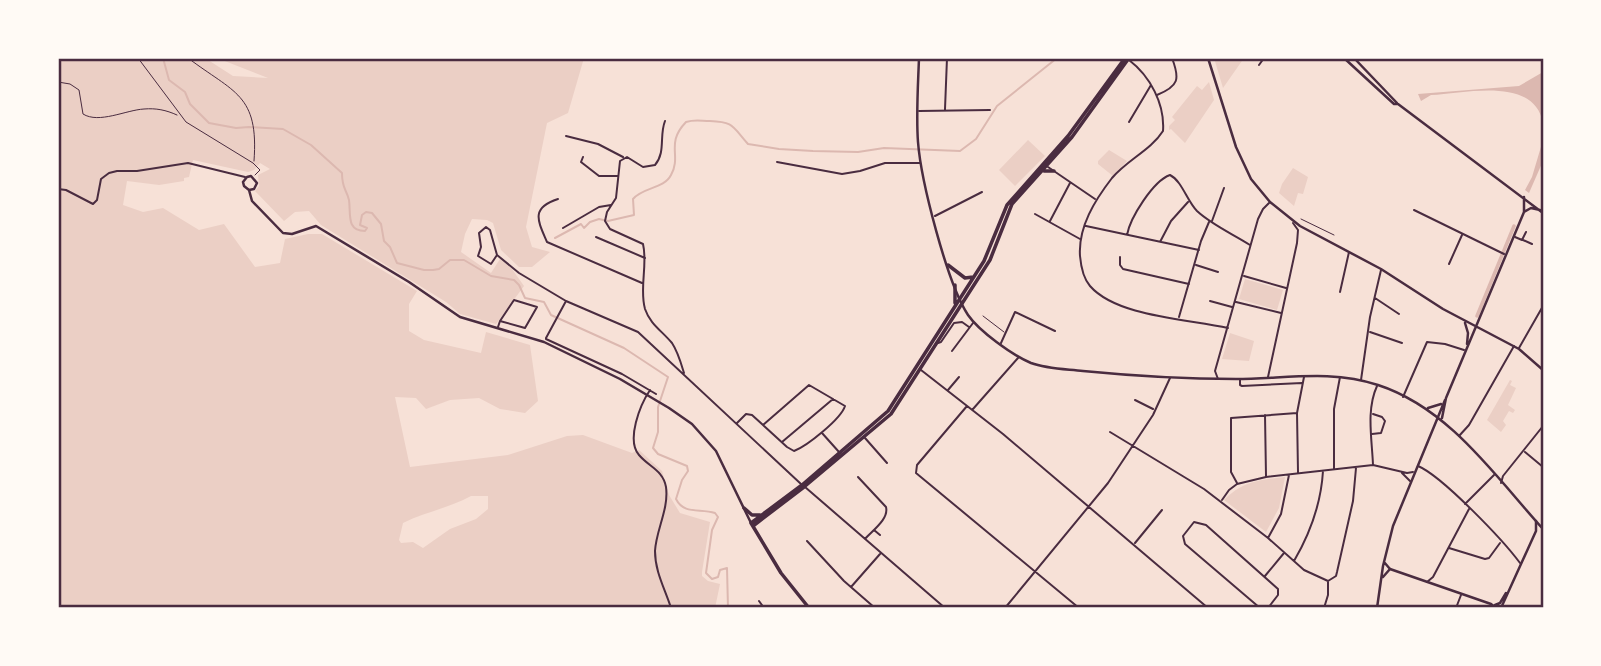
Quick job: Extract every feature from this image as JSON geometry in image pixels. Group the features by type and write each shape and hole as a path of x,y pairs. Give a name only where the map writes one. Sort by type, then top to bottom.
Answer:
{"main road":[{"path":"919,58 918,146 933,216 966,312 1001,344 1019,357 1041,366 1170,378 1340,376 1377,385 1424,408 1443,421 1543,529"},
{"path":"751,525 803,486 888,411 936,342 990,251 1007,205 1087,117 1127,58"},
{"path":"1208,58 1236,147 1251,179 1270,202 1292,221 1381,269 1464,321 1514,346 1543,370"},
{"path":"1344,58 1371,86 1394,104 1397,103"},
{"path":"1354,58 1397,103 1542,212"},
{"path":"1371,86 1376,81"},
{"path":"961,300 990,260 1012,204 1046,165"},
{"path":"1042,171 1054,172"},
{"path":"249,190 256,185 254,177 247,177 243,184 249,190 252,201 279,230 288,235 316,226 409,282 460,317 545,341 647,394 692,424 716,451 751,525 781,573 809,608"},
{"path":"1443,421 1441,414 1446,398 1504,253 1524,212 1524,197"},
{"path":"1524,212 1531,208 1542,212"},
{"path":"948,265 965,278 971,279 975,276"},
{"path":"841,454 891,414 948,317 955,301 955,285"},
{"path":"948,317 956,308"},
{"path":"956,308 966,312"},
{"path":"1464,321 1468,332 1466,349"},
{"path":"1377,608 1393,526 1446,398"},
{"path":"1424,408 1436,408 1443,403"},
{"path":"751,525 803,486"},
{"path":"744,508 755,516 765,513"},
{"path":"758,536 762,519"},
{"path":"1384,562 1390,569 1499,608 1536,531 1536,521"},
{"path":"1383,577 1390,569"},
{"path":"1491,604 1500,603 1506,593"}],"street":[{"path":"945,110 947,58"},
{"path":"1127,58 1142,71 1152,85 1162,116 1163,131 1155,141 1127,161 1096,199 1081,239 1083,273 1094,290 1109,300 1125,306 1228,328"},
{"path":"1156,95 1170,89 1178,77 1172,58"},
{"path":"1259,65 1264,58"},
{"path":"1129,122 1152,85"},
{"path":"918,111 990,110"},
{"path":"566,136 598,144 617,155 632,158 643,167 655,165 662,155 662,130 665,121"},
{"path":"617,155 620,161 616,198 605,219 610,229 643,244 646,258 644,306 648,317 673,345 685,374"},
{"path":"620,161 624,157"},
{"path":"583,158 581,162 599,176 618,176"},
{"path":"777,162 842,174 860,172 885,163 921,163"},
{"path":"58,189 78,195 93,204 97,200 101,179 108,173 149,170 188,163 247,177"},
{"path":"1046,165 1096,199"},
{"path":"1127,235 1136,212 1167,176 1175,178 1189,201 1211,221 1251,245"},
{"path":"1049,222 1070,182"},
{"path":"1179,318 1199,250 1224,188"},
{"path":"933,216 982,192"},
{"path":"558,199 545,203 539,211 537,221 547,242 643,284"},
{"path":"1160,242 1171,221 1189,201"},
{"path":"1218,379 1215,371 1242,275 1261,212 1270,202"},
{"path":"563,228 599,207 612,205"},
{"path":"1414,210 1504,253"},
{"path":"1035,214 1081,239"},
{"path":"1268,378 1298,238 1298,230 1292,221"},
{"path":"1085,226 1199,250"},
{"path":"497,255 490,264 478,257 481,247 479,233 482,228 490,230 497,255 519,273 566,300 638,332 803,486 945,608"},
{"path":"1522,240 1526,232"},
{"path":"1449,264 1462,234"},
{"path":"1514,236 1532,244"},
{"path":"596,237 646,258"},
{"path":"1340,292 1350,251"},
{"path":"1120,257 1123,269 1190,284"},
{"path":"1195,265 1218,272"},
{"path":"1362,380 1368,331 1381,269"},
{"path":"1242,275 1287,288"},
{"path":"1375,298 1399,314"},
{"path":"498,328 500,321 513,300 537,307 524,328 500,321"},
{"path":"566,300 545,341 656,394"},
{"path":"1210,301 1233,308"},
{"path":"1235,302 1281,313"},
{"path":"1518,349 1543,306"},
{"path":"1001,344 1015,312 1055,331"},
{"path":"936,342 941,342 954,323 962,322 969,327"},
{"path":"952,351 974,322"},
{"path":"1368,331 1380,333 1402,343"},
{"path":"1403,397 1425,344 1431,341 1466,349"},
{"path":"1459,437 1469,425 1514,346"},
{"path":"972,410 1019,357"},
{"path":"918,368 1035,460 1208,608"},
{"path":"1298,473 1297,413 1305,376"},
{"path":"1334,469 1334,411 1340,376"},
{"path":"948,391 959,377"},
{"path":"1005,608 1089,508 1155,410 1170,378"},
{"path":"1240,379 1241,386 1303,383"},
{"path":"1373,466 1370,406 1377,385"},
{"path":"737,424 744,415 750,414 791,450 798,451 845,409 844,404 812,386 806,386 763,425"},
{"path":"650,390 633,433 636,452 662,475 665,483 665,502 655,551 657,570 671,608"},
{"path":"782,442 834,398"},
{"path":"1135,400 1155,410"},
{"path":"967,406 917,465 916,471 1079,608"},
{"path":"1237,484 1231,472 1230,420 1235,416 1297,413"},
{"path":"1259,415 1265,420"},
{"path":"1265,415 1266,477"},
{"path":"1372,415 1382,417 1385,421 1381,433 1372,434"},
{"path":"1501,483 1503,476 1543,426"},
{"path":"821,432 841,454"},
{"path":"1110,432 1221,501 1268,538 1293,562 1312,575 1328,581"},
{"path":"864,437 887,463"},
{"path":"1524,451 1543,466"},
{"path":"1221,501 1237,484 1266,477 1373,466 1414,471"},
{"path":"1417,466 1427,470 1465,505 1520,563"},
{"path":"1328,581 1336,576 1337,572 1354,494 1356,467"},
{"path":"1293,562 1313,522 1323,470"},
{"path":"1401,471 1408,476 1410,482"},
{"path":"1268,538 1282,514 1290,474"},
{"path":"1465,505 1494,475"},
{"path":"858,477 887,509 886,516 864,540"},
{"path":"1426,582 1433,577 1469,509"},
{"path":"1134,544 1163,510"},
{"path":"1260,608 1185,544 1183,536 1194,522 1201,522 1264,576 1279,593 1268,608"},
{"path":"873,529 880,535"},
{"path":"807,541 850,587 875,608"},
{"path":"1452,541 1457,549"},
{"path":"1448,548 1487,559 1501,542"},
{"path":"1264,576 1284,553"},
{"path":"850,587 880,554"},
{"path":"1324,608 1328,600 1328,581"},
{"path":"1456,608 1461,595"},
{"path":"759,601 764,608"},
{"path":"1201,608 1204,605"}],"lane":[{"path":"138,58 180,115 198,130 253,163 260,170 254,177"},
{"path":"188,58 240,95 249,108 254,127 253,163"},
{"path":"58,82 70,84 79,90 83,114 88,117 148,109 180,115"},
{"path":"1301,219 1334,235"},
{"path":"983,316 1006,333"}],"shaded area":[{"path":"58,58 205,58 233,76 268,78 217,58 584,58 568,113 547,123 526,227 532,247 550,252 532,267 519,267 501,250 493,223 472,219 465,234 461,252 491,273 500,259 512,269 524,286 496,324 460,314 446,302 321,225 309,211 295,212 284,221 255,191 259,186 258,175 270,169 260,163 248,172 193,160 189,177 184,178 184,181 159,185 127,181 123,205 143,212 163,208 199,230 224,224 255,267 280,263 285,239 322,234 417,291 409,304 409,331 424,340 481,353 486,332 530,345 538,401 525,413 500,409 479,398 450,400 426,409 416,398 395,397 410,467 508,455 567,436 583,435 632,453 639,450 662,471 669,495 680,513 710,522 702,576 708,581 720,584 715,608 58,608","holes":["471,496 488,496 488,509 476,519 450,529 423,548 413,542 401,543 399,540 403,523"]},
{"path":"1214,58 1244,58 1223,88"},
{"path":"1543,72 1543,123 1537,108 1527,99 1513,93 1462,92 1431,95 1421,101 1418,94 1519,86"},
{"path":"1209,82 1214,100 1185,143 1169,130 1175,120 1172,117 1197,86 1202,90"},
{"path":"1028,140 1045,156 1015,186 999,170"},
{"path":"1543,140 1543,161 1529,193 1525,190 1532,177"},
{"path":"1109,150 1127,161 1113,176 1098,164"},
{"path":"1293,168 1308,177 1303,194 1298,193 1294,206 1279,193"},
{"path":"1245,279 1283,290 1277,310 1239,299"},
{"path":"1230,333 1254,341 1249,361 1222,359"},
{"path":"1510,380 1510,385 1516,388 1508,405 1515,410 1513,413 1509,411 1503,421 1506,425 1501,432 1487,420"},
{"path":"1285,477 1279,508 1266,532 1224,500 1245,485"}],"waterway":[{"path":"163,58 169,80 185,92 190,104 209,123 236,128 283,129 311,145 342,173 352,225 365,231 367,228 360,225 362,215 366,212 372,213 381,224 384,241 390,247 397,263 433,270 439,269 450,260 464,260 491,276 514,280 525,298 544,302 551,315 624,348 668,377 658,407 658,432 653,448 658,454 687,466 688,471 676,499 679,504 688,509 715,513 718,517 712,530 706,573 712,579 718,577 720,570 727,568 728,608"},
{"path":"555,238 581,224 584,228 599,219 608,221 634,215 633,199 664,183 671,175 675,161 676,137 686,122 724,122 732,126 748,144 779,149 858,152 884,148 960,151 976,139 997,106 1057,58"},
{"path":"1477,316 1514,226"}]}
